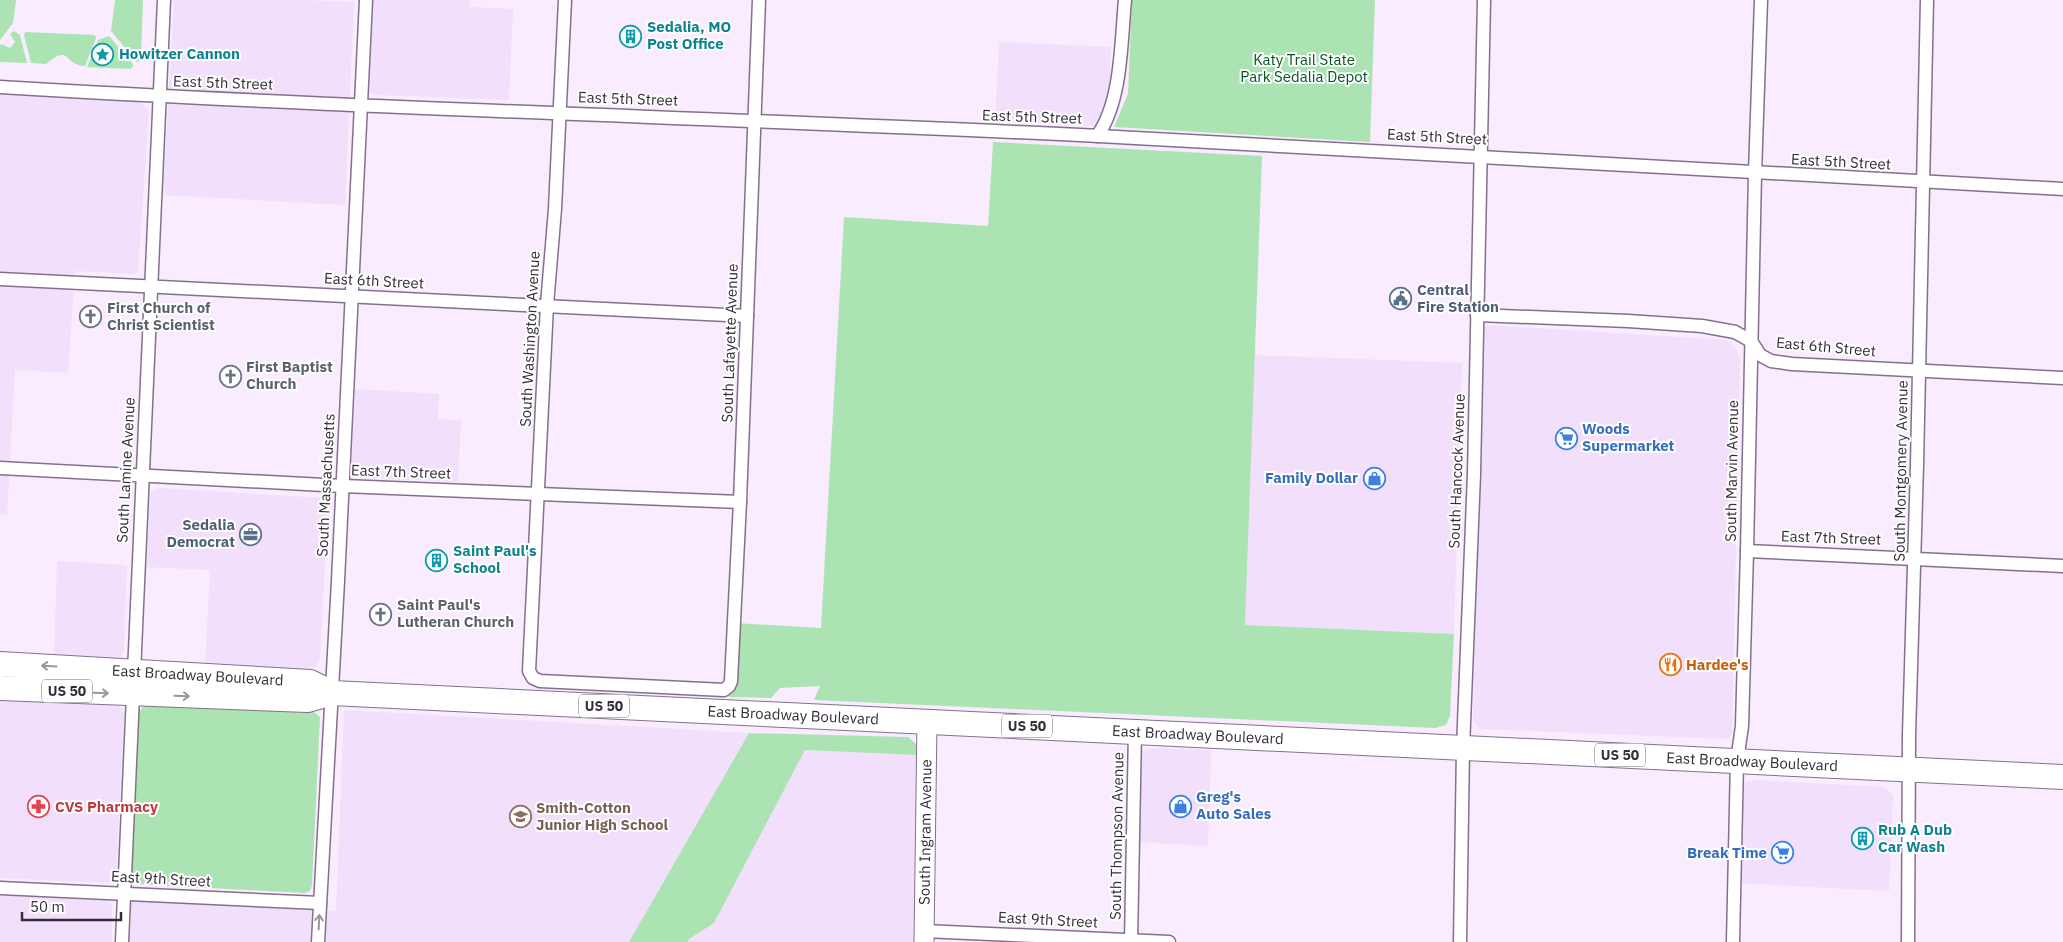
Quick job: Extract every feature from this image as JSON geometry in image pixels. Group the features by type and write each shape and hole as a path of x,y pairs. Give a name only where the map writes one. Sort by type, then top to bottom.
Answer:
{"highway":[{"name":"East Broadway Boulevard","path":"0,664 133,682 308,700 332,693 2063,777"},
{"name":"East Broadway Boulevard","path":"0,688 133,682"}],"main road":[{"name":"South Ingram Avenue","path":"924,936 927,721"}],"street":[{"name":"South Lamine Avenue","path":"122,942 164,0"},
{"name":"South Massachusetts","path":"318,942 343,486 366,0"},
{"name":"South Washington Avenue","path":"565,0 556,209 547,305 529,671 533,678 540,681 724,690 729,686"},
{"name":"South Lafayette Avenue","path":"729,686 731,681 740,502 759,0"},
{"path":"1097,136 1106,124 1114,98 1125,0"},
{"name":"South Hancock Avenue","path":"1460,942 1464,748 1474,474 1484,0"},
{"name":"South Marvin Avenue","path":"1733,942 1737,761 1742,726 1761,0"},
{"name":"South Montgomery Avenue","path":"1908,942 1908,770 1920,370 1927,0"},
{"name":"East 5th Street","path":"0,87 161,96 1097,136 1481,156 1755,174 2063,189"},
{"name":"East 6th Street","path":"0,279 747,316"},
{"name":"East 6th Street","path":"1477,315 1702,326 1735,332 1751,341 1760,355 1771,361 1792,364 2063,378"},
{"name":"East 7th Street","path":"0,468 343,486 740,502"},
{"name":"East 7th Street","path":"1747,551 2063,566"},
{"name":"South Thompson Avenue","path":"1131,941 1135,731"},
{"name":"East 9th Street","path":"0,888 320,903"},
{"name":"East 9th Street","path":"924,936 1169,942"}],"shaded area":[{"path":"174,0 354,2 345,205 163,195"},
{"path":"372,0 470,0 470,7 513,9 509,100 376,95 371,93 367,88"},
{"path":"999,42 1111,47 1109,99 1105,113 1095,126 995,120"},
{"path":"0,93 135,101 144,105 149,111 138,272 133,274 75,271 68,373 15,370 7,515 0,515"},
{"path":"1487,325 1726,340 1735,347 1740,358 1732,734 1728,739 1480,729 1473,721 1480,331"},
{"path":"1254,355 1462,363 1454,634 1245,625"},
{"path":"355,389 439,394 438,419 461,420 458,482 356,477 351,474"},
{"path":"158,488 324,498 328,503 320,660 310,674 205,669 210,570 147,567 150,496 152,491"},
{"path":"57,561 127,565 124,650 121,659 115,663 54,660"},
{"path":"0,697 117,704 122,709 124,715 116,878 111,883 0,878"},
{"name":"Smith-Cotton Junior High School","path":"344,710 749,733 629,942 127,942 129,907 133,901 336,911"},
{"path":"1154,748 1211,750 1208,846 1133,842 1141,751"},
{"path":"805,750 917,755 915,942 688,942 689,939 714,923"},
{"path":"1755,780 1885,787 1893,795 1889,891 1736,883 1740,789 1745,782"},
{"path":"0,895 107,901 112,905 112,942 0,942"}],"green space":[{"path":"0,0 16,0 13,23 0,40"},
{"path":"115,0 143,0 141,58 137,62 111,31"},
{"name":"Katy Trail State Park Sedalia Depot","path":"1132,0 1375,0 1370,142 1114,127 1128,94"},
{"path":"14,31 20,35 27,63 0,62 0,45 2,44 10,48 15,42 10,34"},
{"path":"25,32 95,35 96,38 85,66 78,65 64,55 54,58 46,64 31,63 24,35"},
{"path":"109,36 133,64 133,67 130,69 87,67 98,40"},
{"path":"993,142 1262,156 1245,625 1454,634 1450,716 1446,725 1435,728 814,700 820,686 780,688 771,698 729,697 734,623 821,628 844,217 988,226"},
{"path":"153,704 314,712 320,717 312,885 310,891 305,893 136,884 131,878 129,871 138,713 144,706"},
{"path":"749,733 908,737 916,744 917,755 805,750 714,923 689,939 688,942 629,942"}],"place":[{"name":"Sedalia, MO Post Office","path":"631,36"},
{"name":"Howitzer Cannon","path":"103,54"},
{"name":"Central Fire Station","path":"1401,299"},
{"name":"First Church of Christ Scientist","path":"91,317"},
{"name":"First Baptist Church","path":"230,376"},
{"name":"Woods Supermarket","path":"1566,438"},
{"name":"Family Dollar","path":"1374,478"},
{"name":"Sedalia Democrat","path":"251,534"},
{"name":"Saint Paul's School","path":"437,560"},
{"name":"Saint Paul's Lutheran Church","path":"381,614"},
{"name":"Hardee's","path":"1670,665"},
{"name":"Greg's Auto Sales","path":"1180,806"},
{"name":"CVS Pharmacy","path":"39,807"},
{"name":"Smith-Cotton Junior High School","path":"520,817"},
{"name":"Rub A Dub Car Wash","path":"1862,839"},
{"name":"Break Time","path":"1783,853"}]}
